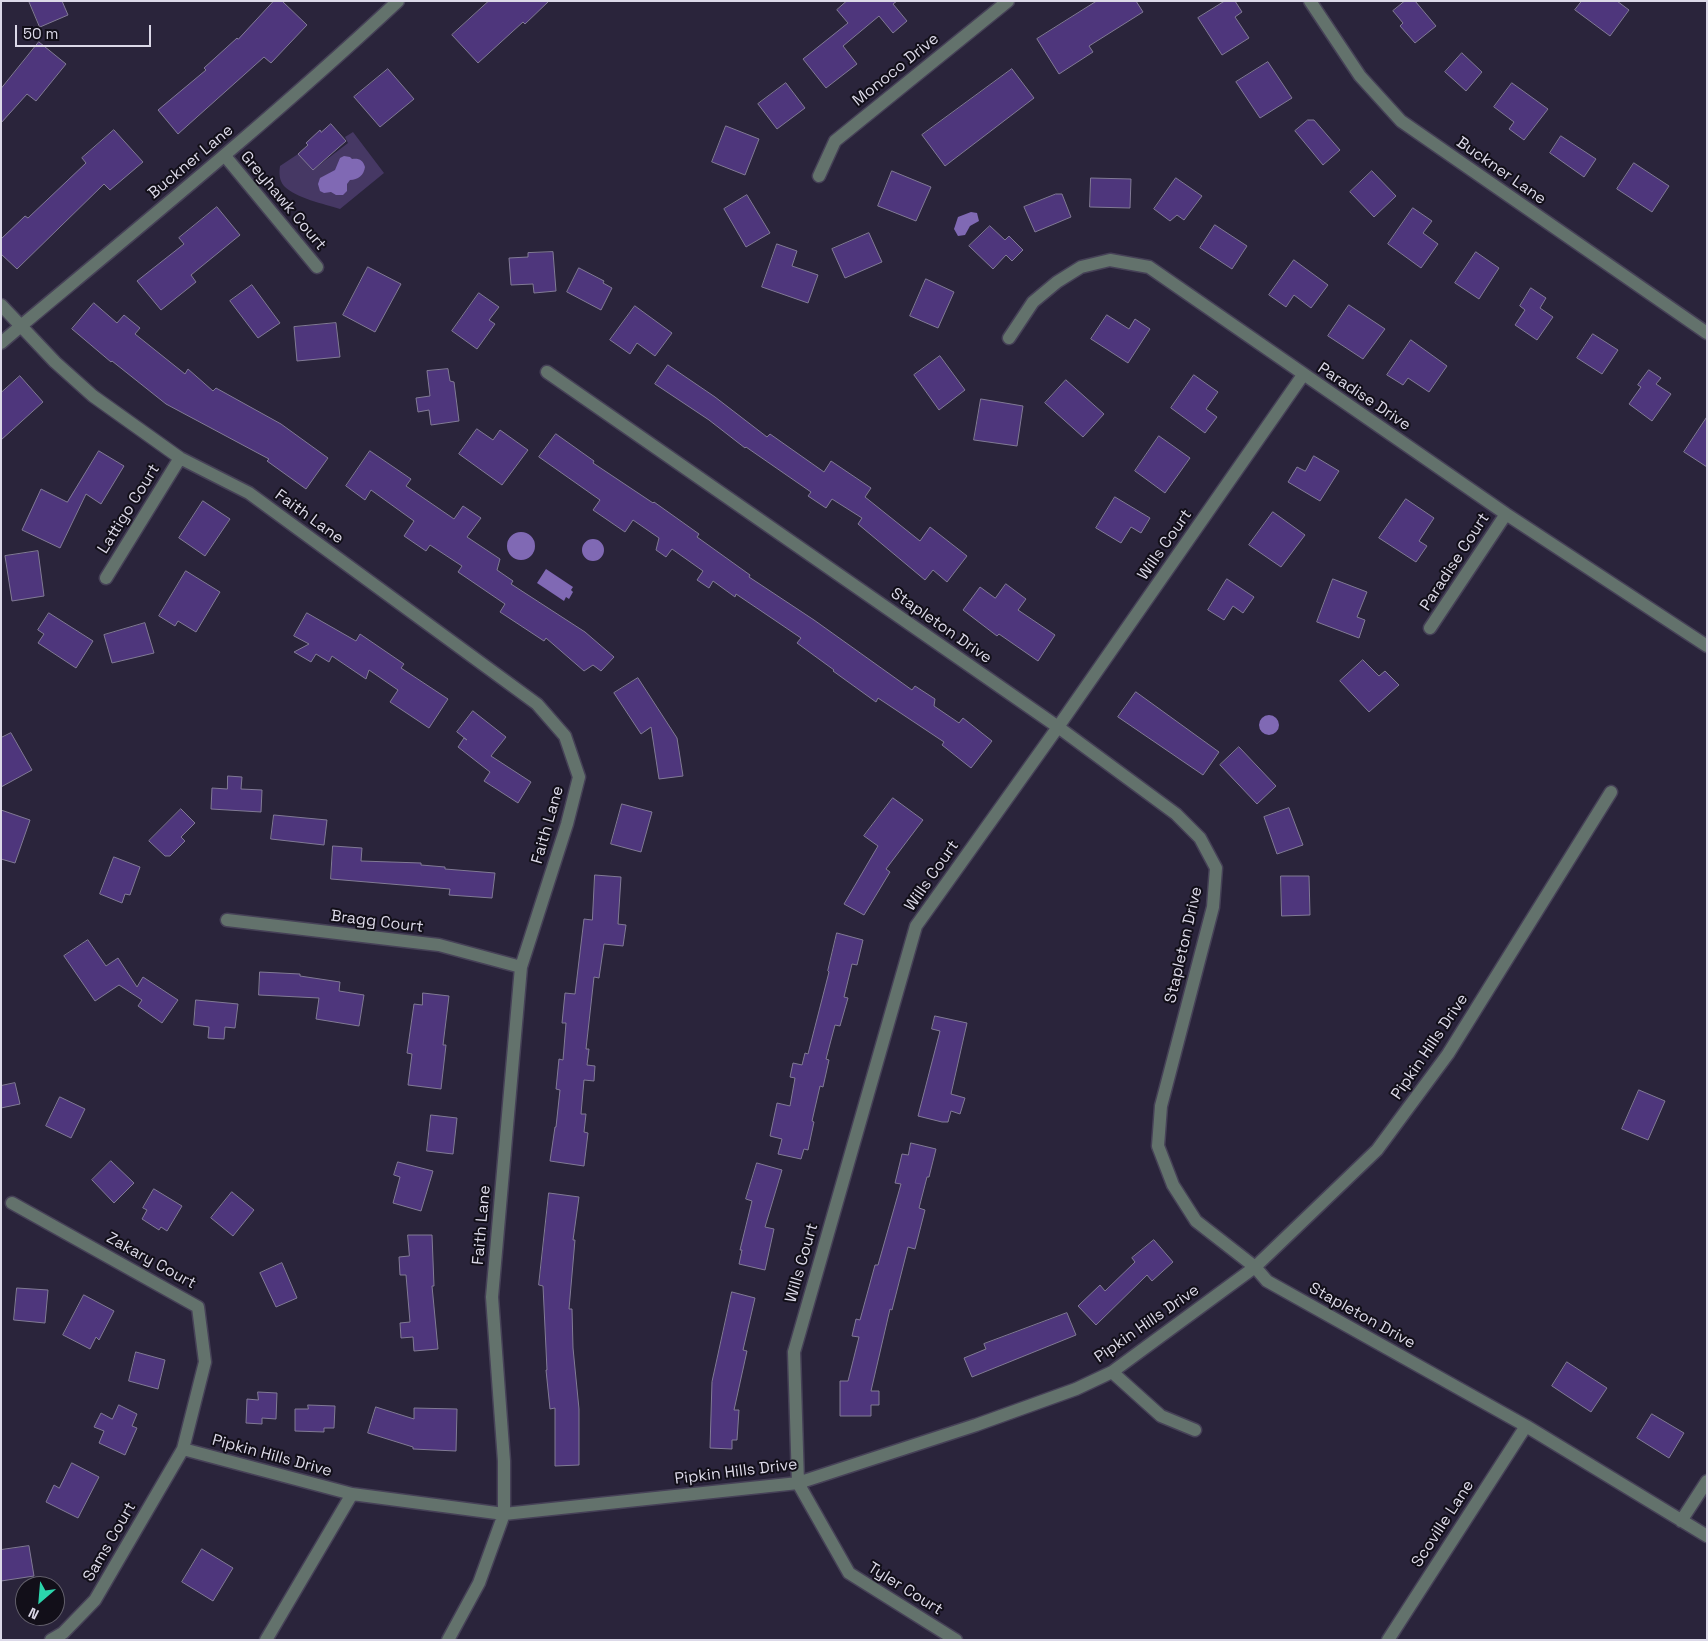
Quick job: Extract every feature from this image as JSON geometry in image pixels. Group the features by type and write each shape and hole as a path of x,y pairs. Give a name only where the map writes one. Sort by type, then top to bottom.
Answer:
{"street":[{"name":"Buckner Lane","path":"1,343 224,156 338,57 398,1"},
{"name":"Monoco Drive","path":"819,176 834,141 1008,1"},
{"name":"Buckner Lane","path":"1310,1 1360,76 1401,121 1707,333"},
{"name":"Greyhawk Court","path":"224,156 317,267"},
{"name":"Paradise Drive","path":"1009,338 1033,302 1057,282 1081,268 1110,260 1148,267 1506,514 1707,646"},
{"name":"Faith Lane","path":"1,305 55,362 93,396 180,458 249,493 537,704 565,736 579,777 567,824 521,967 492,1297 504,1461 504,1514 479,1583 448,1640"},
{"name":"Stapleton Drive","path":"547,372 1058,727 1176,814 1200,838 1216,868 1213,907 1161,1106 1158,1146 1173,1184 1196,1221 1254,1267 1267,1281 1526,1426 1707,1536"},
{"name":"Wills Court","path":"798,1483 794,1352 916,926 1058,727 1303,375"},
{"name":"Lattigo Court","path":"106,578 180,458"},
{"name":"Paradise Court","path":"1430,628 1506,514"},
{"name":"Pipkin Hills Drive","path":"183,1449 352,1494 504,1514 798,1483 976,1425 1076,1388 1112,1372 1254,1267 1377,1150 1448,1054 1611,792"},
{"name":"Bragg Court","path":"227,920 439,945 521,967"},
{"name":"Zakary Court","path":"12,1203 198,1307 205,1362 183,1449"},
{"path":"1112,1372 1161,1416 1195,1430"},
{"name":"Scoville Lane","path":"1388,1640 1526,1426"},
{"name":"Sams Court","path":"51,1640 64,1633 95,1600 183,1449"},
{"path":"1682,1521 1707,1481"},
{"name":"Tyler Court","path":"798,1483 849,1574 956,1640"},
{"path":"266,1640 352,1494"}],"shaded area":[{"path":"353,132 384,173 340,209 303,197 284,186 280,176 280,166 301,152 314,169 348,143 345,137"},
{"path":"344,156 362,161 365,167 362,175 350,180 347,184 347,191 343,195 320,191 318,184 320,178 335,170 340,158"},
{"path":"971,212 977,213 979,221 970,226 965,235 958,236 954,229 958,217"},
{"path":"521,532 531,536 535,546 531,556 521,560 511,556 507,546 511,536"},
{"path":"593,539 601,542 604,550 601,558 593,561 585,558 582,550 585,542"},
{"path":"546,569 573,587 571,590 573,592 569,599 566,597 564,601 537,583"},
{"path":"1269,715 1276,718 1279,725 1276,732 1269,735 1262,732 1259,725 1262,718"}],"building":[{"path":"29,1 62,1 68,15 40,27"},
{"path":"274,1 282,1 307,25 271,63 264,57 178,134 158,110 206,70 204,68 238,39"},
{"path":"489,1 549,1 525,24 523,22 478,63 452,35"},
{"path":"847,1 897,1 893,4 907,21 893,33 879,16 843,46 857,64 826,88 803,59 848,23 837,10"},
{"path":"1097,1 1136,1 1143,12 1089,46 1093,52 1059,74 1037,39"},
{"path":"1225,1 1235,1 1242,12 1235,17 1249,38 1222,55 1198,18"},
{"path":"1405,1 1415,1 1436,26 1415,43 1400,26 1403,23 1393,11"},
{"path":"1582,1 1617,1 1629,10 1610,36 1575,10"},
{"path":"39,42 66,64 36,101 27,94 1,123 1,89"},
{"path":"1462,53 1482,72 1466,91 1445,72"},
{"path":"1268,62 1292,98 1260,118 1236,82"},
{"path":"388,69 414,99 380,127 354,97"},
{"path":"1012,69 1034,98 945,166 922,135"},
{"path":"786,83 805,108 777,129 758,104"},
{"path":"1512,83 1548,109 1524,140 1509,129 1514,122 1494,107"},
{"path":"1308,120 1314,120 1340,150 1323,165 1295,131"},
{"path":"331,124 346,141 313,170 298,154 308,145 306,143 320,130 321,132"},
{"path":"726,126 759,139 745,175 712,162"},
{"path":"114,130 143,162 110,190 104,184 17,269 1,254 1,239 25,216 28,218 86,163 82,158"},
{"path":"1561,136 1596,159 1584,177 1550,153"},
{"path":"1634,163 1669,186 1652,212 1617,189"},
{"path":"892,171 931,187 916,221 878,206"},
{"path":"1372,171 1396,196 1374,217 1350,192"},
{"path":"1091,178 1131,179 1130,208 1090,207"},
{"path":"1176,178 1202,196 1184,220 1177,215 1170,221 1154,209"},
{"path":"1056,194 1062,194 1071,217 1035,232 1024,207"},
{"path":"747,195 770,233 746,247 724,209"},
{"path":"217,207 240,235 191,275 196,282 161,310 137,281 184,244 179,238"},
{"path":"1413,208 1432,221 1423,233 1438,244 1421,268 1388,244"},
{"path":"1215,225 1247,246 1232,269 1200,248"},
{"path":"990,226 1005,240 1009,236 1023,250 1012,261 1006,255 993,269 969,246"},
{"path":"869,233 882,262 845,278 832,249"},
{"path":"777,244 797,251 792,266 818,275 808,303 762,287"},
{"path":"553,252 556,291 534,293 533,284 511,285 509,258 528,257 528,253"},
{"path":"1476,252 1499,268 1479,299 1455,283"},
{"path":"1294,260 1328,285 1311,308 1294,295 1286,307 1269,295"},
{"path":"368,267 401,284 375,332 343,315"},
{"path":"579,268 604,281 603,283 612,288 601,310 567,292"},
{"path":"926,279 954,292 938,328 910,316"},
{"path":"252,285 280,323 258,338 230,301"},
{"path":"1531,288 1546,298 1540,308 1553,317 1537,340 1515,325 1525,310 1520,306"},
{"path":"479,293 499,307 489,320 495,324 477,349 452,331"},
{"path":"94,303 117,323 124,315 140,328 135,334 185,374 188,369 213,391 216,388 281,424 328,458 306,489 267,461 269,459 166,404 72,329"},
{"path":"1349,305 1385,329 1363,359 1328,336"},
{"path":"635,306 672,333 655,356 637,343 630,354 610,340"},
{"path":"1107,315 1129,329 1135,319 1150,329 1128,363 1091,339"},
{"path":"336,323 340,357 297,361 294,327"},
{"path":"1593,334 1618,350 1602,374 1577,358"},
{"path":"1411,340 1447,366 1429,392 1408,378 1403,385 1387,375"},
{"path":"940,356 965,390 939,410 914,375"},
{"path":"668,365 715,397 767,437 770,434 824,472 831,461 871,488 865,497 920,541 930,527 967,556 947,582 933,570 925,580 858,524 862,518 832,499 826,508 808,496 811,492 655,384"},
{"path":"448,369 450,381 454,382 459,421 431,425 429,410 418,412 416,398 430,396 427,371"},
{"path":"1649,370 1661,378 1656,384 1671,394 1652,421 1629,404 1641,387 1638,385"},
{"path":"1194,375 1218,392 1206,409 1217,417 1205,433 1171,408"},
{"path":"20,376 43,402 1,440 1,393"},
{"path":"1066,380 1104,414 1083,437 1045,403"},
{"path":"981,399 1023,406 1017,446 974,440"},
{"path":"1707,417 1707,467 1684,452"},
{"path":"477,429 493,440 500,430 528,450 502,485 459,454"},
{"path":"556,434 594,461 593,463 654,502 699,534 697,537 750,575 749,577 814,620 912,690 915,686 935,699 934,706 959,723 963,718 992,741 971,768 942,745 944,742 878,698 876,702 833,671 797,643 801,638 736,594 735,597 713,581 709,588 697,580 703,571 672,549 666,557 656,550 659,538 633,520 625,532 593,510 600,500 539,457"},
{"path":"1159,436 1190,458 1165,493 1135,471"},
{"path":"99,451 124,466 101,504 86,494 60,548 22,530 41,489 67,502"},
{"path":"370,451 411,479 406,486 454,519 463,506 481,518 467,537 500,559 497,570 513,581 511,584 585,632 614,657 601,671 593,665 584,671 546,638 544,641 500,612 505,604 458,572 462,566 430,545 426,551 404,536 414,521 371,490 365,500 346,486"},
{"path":"1314,456 1339,471 1320,501 1288,482 1297,467 1305,471"},
{"path":"1115,497 1150,518 1141,533 1131,527 1121,543 1096,528"},
{"path":"1406,499 1434,518 1419,541 1427,546 1416,562 1379,538"},
{"path":"203,501 230,519 205,556 179,538"},
{"path":"1273,512 1305,535 1281,567 1249,545"},
{"path":"38,551 44,596 12,601 5,556"},
{"path":"186,571 220,592 196,632 178,621 175,626 159,616"},
{"path":"1227,579 1254,597 1243,613 1233,606 1224,620 1208,610"},
{"path":"1333,579 1367,592 1357,617 1365,620 1359,638 1317,622"},
{"path":"1006,584 1026,599 1018,610 1055,635 1038,661 999,634 997,636 963,610 980,587 995,598"},
{"path":"49,613 93,641 76,668 38,643 44,634 38,630"},
{"path":"307,613 356,641 360,634 404,664 401,668 448,699 429,728 390,702 398,690 369,670 366,679 332,656 329,662 316,654 311,662 294,652 309,644 294,636"},
{"path":"145,623 154,653 112,663 104,635"},
{"path":"1363,660 1379,676 1385,671 1399,685 1369,712 1340,681"},
{"path":"638,678 677,738 683,776 659,779 651,727 641,734 614,693"},
{"path":"1136,692 1219,752 1203,775 1118,717"},
{"path":"473,711 506,737 491,756 531,782 518,803 484,781 490,772 458,747 464,738 467,740 457,732"},
{"path":"11,733 32,770 1,787 1,738"},
{"path":"1239,747 1276,786 1257,804 1220,765"},
{"path":"228,776 242,777 241,789 262,790 261,812 211,809 212,788 227,789"},
{"path":"893,798 923,820 886,869 890,872 864,915 844,904 878,846 864,836"},
{"path":"622,804 652,812 641,852 611,844"},
{"path":"1289,808 1303,845 1277,854 1264,817"},
{"path":"181,809 195,823 181,837 185,841 170,856 165,856 149,841"},
{"path":"1,810 30,820 15,863 1,859"},
{"path":"274,815 327,820 324,845 271,839"},
{"path":"333,846 362,848 361,861 421,863 421,865 445,867 445,869 495,873 492,898 449,895 450,889 331,879"},
{"path":"114,857 140,867 130,895 125,894 122,903 100,894"},
{"path":"595,875 621,877 618,924 626,925 623,946 604,944 599,978 594,977 586,1049 589,1049 587,1065 595,1066 594,1081 584,1080 581,1114 586,1114 584,1132 588,1133 584,1166 550,1161 560,1090 556,1089 559,1059 563,1060 566,1023 562,1023 565,993 575,994 584,919 592,920"},
{"path":"1281,876 1309,876 1310,915 1282,916"},
{"path":"837,933 863,940 857,965 852,964 844,997 848,998 840,1026 835,1025 826,1059 829,1060 823,1087 820,1086 808,1150 804,1149 801,1159 778,1154 782,1139 770,1136 777,1103 790,1106 795,1078 790,1077 793,1063 802,1065 805,1053 808,1054"},
{"path":"88,940 106,966 118,958 137,987 143,977 178,1000 162,1023 138,1006 142,1000 119,985 95,1001 64,956"},
{"path":"260,972 300,974 300,976 340,982 339,991 364,995 359,1026 316,1019 319,998 259,995"},
{"path":"423,993 449,996 443,1045 446,1045 441,1089 408,1085 412,1054 407,1053 414,1004 422,1005"},
{"path":"196,1000 238,1004 235,1028 225,1027 224,1039 208,1038 209,1027 194,1025"},
{"path":"935,1016 967,1023 951,1094 965,1098 960,1114 951,1111 948,1122 918,1116 940,1031 932,1029"},
{"path":"15,1083 20,1104 1,1108 1,1086"},
{"path":"1639,1090 1665,1101 1648,1140 1622,1129"},
{"path":"60,1097 85,1109 71,1138 46,1126"},
{"path":"431,1115 457,1118 453,1154 427,1151"},
{"path":"911,1143 936,1149 919,1208 925,1210 915,1249 908,1247 892,1310 890,1309 871,1391 879,1391 879,1405 871,1405 871,1416 840,1416 840,1381 848,1381 859,1337 852,1336 856,1319 860,1320 875,1265 878,1265 901,1184 895,1183 902,1154 908,1155"},
{"path":"111,1161 134,1183 114,1203 92,1180"},
{"path":"398,1162 433,1171 421,1211 393,1203 400,1177 394,1175"},
{"path":"757,1163 782,1170 765,1227 774,1229 765,1270 739,1264 742,1250 740,1250 752,1201 746,1199"},
{"path":"154,1189 182,1206 167,1231 161,1227 159,1230 142,1219 147,1210 143,1208"},
{"path":"232,1192 254,1210 233,1236 211,1218"},
{"path":"549,1193 579,1197 573,1240 575,1240 569,1309 572,1309 573,1348 579,1409 579,1465 555,1466 555,1408 550,1409 546,1370 543,1286 539,1285"},
{"path":"408,1235 432,1235 434,1286 432,1286 438,1349 414,1351 413,1337 401,1338 400,1323 410,1322 406,1275 400,1275 399,1257 409,1256"},
{"path":"1154,1240 1173,1262 1152,1281 1147,1275 1096,1325 1078,1306 1100,1285 1105,1291 1135,1262 1132,1258"},
{"path":"282,1263 297,1298 276,1307 260,1273"},
{"path":"17,1288 48,1290 45,1323 14,1320"},
{"path":"732,1292 755,1298 743,1350 747,1351 734,1410 739,1410 737,1440 732,1440 732,1449 710,1448 712,1382"},
{"path":"84,1295 114,1311 99,1340 96,1337 90,1349 63,1335"},
{"path":"1067,1313 1076,1335 972,1377 964,1358 986,1349 984,1344"},
{"path":"136,1352 165,1360 158,1389 129,1381"},
{"path":"1567,1362 1607,1388 1591,1412 1552,1386"},
{"path":"258,1392 277,1393 276,1419 262,1418 262,1424 246,1423 247,1399 258,1400"},
{"path":"119,1405 137,1414 132,1426 137,1428 125,1455 99,1443 104,1431 94,1427 101,1413 112,1419"},
{"path":"308,1405 335,1406 334,1428 324,1428 324,1432 295,1431 295,1409 308,1409"},
{"path":"376,1407 414,1419 414,1408 457,1409 456,1451 413,1449 413,1447 368,1433"},
{"path":"1652,1414 1684,1433 1669,1458 1637,1438"},
{"path":"72,1463 99,1477 78,1518 46,1502 54,1485 59,1488"},
{"path":"29,1546 34,1576 15,1576 15,1579 1,1581 1,1550"},
{"path":"202,1549 233,1568 213,1601 182,1582"}]}
